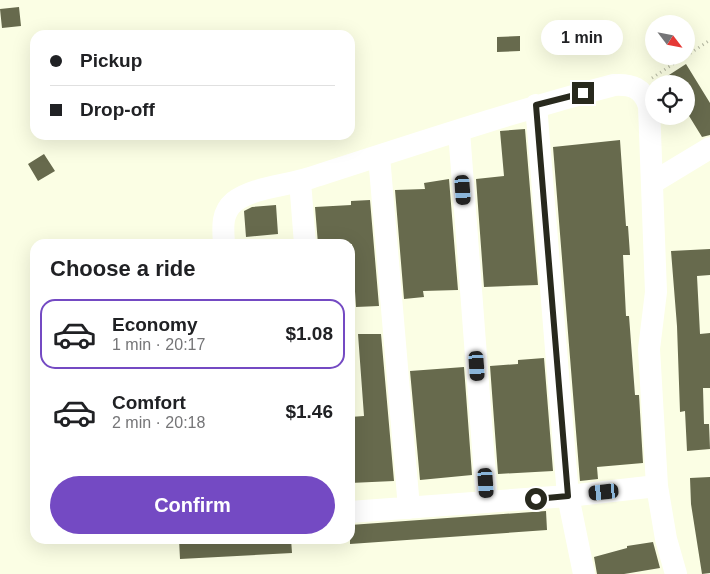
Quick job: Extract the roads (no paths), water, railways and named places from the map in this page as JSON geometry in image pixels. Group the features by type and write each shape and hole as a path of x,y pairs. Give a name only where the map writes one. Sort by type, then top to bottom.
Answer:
{"street":[{"path":"223,239 222,226 225,213 242,196 300,181 536,105 614,85 626,84 637,88 645,95 649,106 656,292 649,350 657,486 666,540 676,574"},
{"path":"536,105 568,496 584,574"},
{"path":"459,131 487,502"},
{"path":"652,183 710,148"},
{"path":"379,156 409,508"},
{"path":"300,181 305,239"},
{"path":"355,512 568,496 657,486"}]}
